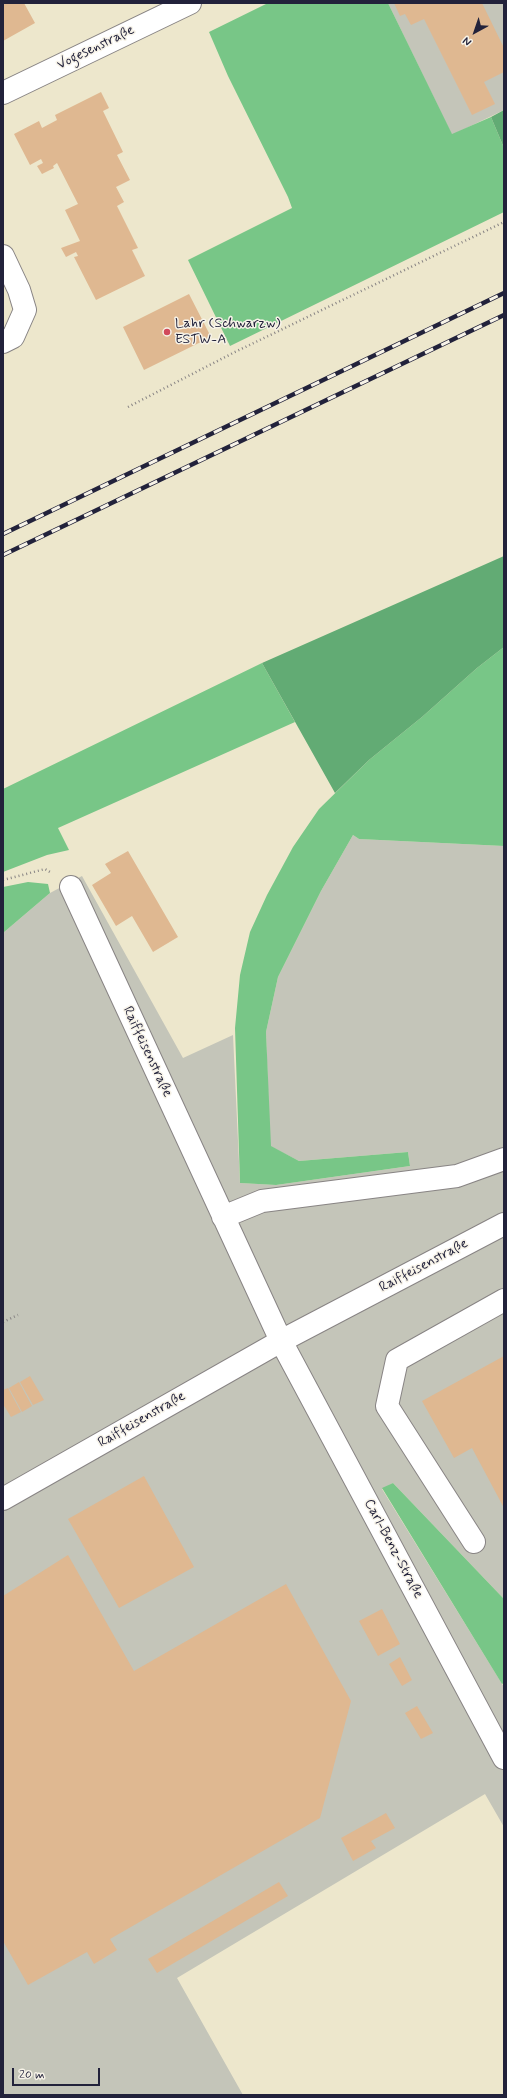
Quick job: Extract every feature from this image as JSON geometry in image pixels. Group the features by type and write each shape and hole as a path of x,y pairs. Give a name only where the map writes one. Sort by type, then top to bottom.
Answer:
{"street":[{"name":"Vogesenstraße","path":"3,93 190,3"},
{"path":"3,256 19,290 25,310 13,337 3,342"},
{"name":"Raiffeisenstraße","path":"71,887 281,1341"},
{"path":"223,1217 262,1201 456,1176 504,1159"},
{"name":"Raiffeisenstraße","path":"3,1499 281,1341 504,1224"},
{"path":"474,1542 387,1406 397,1360 504,1300"},
{"name":"Carl-Benz-Straße","path":"281,1341 504,1758"}],"path":[{"path":"128,407 233,353 504,222"},
{"path":"3,880 45,869 71,887"},
{"path":"3,1322 18,1314"}],"shaded area":[{"path":"388,3 504,3 504,110 452,135"},
{"path":"353,835 359,839 504,846 504,1599 393,1483 382,1489 504,1687 504,1827 485,1794 177,1978 243,2095 3,2095 3,933 50,893 82,876 183,1058 233,1035 240,1183 276,1185 410,1166 408,1152 299,1161 270,1146 266,1032 278,977 321,891"}],"green space":[{"path":"268,3 388,3 452,134 491,117 504,148 504,212 230,346 188,260 292,208 228,76 209,32"},
{"path":"504,110 504,148 491,117"},
{"path":"504,556 504,647 477,668 422,717 369,760 335,793 262,663"},
{"path":"504,647 504,846 359,839 353,835 321,891 278,977 266,1032 271,1146 299,1161 408,1152 410,1166 276,1185 240,1183 235,1028 240,975 250,932 267,895 293,847 319,809 369,760 422,717 477,668"},
{"path":"262,663 295,722 58,828 69,850 47,855 3,872 3,789"},
{"path":"28,882 48,884 50,893 3,933 3,887"},
{"path":"393,1483 504,1599 504,1683 502,1684 382,1488"}],"building":[{"path":"3,3 24,3 35,23 3,41"},
{"path":"394,3 482,3 504,48 504,72 484,82 495,104 472,115 424,19 411,25 405,14 400,16"},
{"path":"101,92 109,108 103,111 123,152 117,155 130,180 116,187 124,202 117,206 138,248 132,250 145,276 96,300 74,257 78,256 76,252 66,257 61,248 80,241 65,210 78,204 57,163 53,166 54,168 42,174 37,166 43,163 41,159 30,165 14,134 39,121 42,128 57,120 55,115"},
{"name":"Lahr (Schwarzw) ESTW-A","path":"189,294 211,337 144,370 123,327"},
{"path":"128,851 178,937 153,952 132,916 116,926 92,885 111,873 105,864"},
{"path":"504,1356 504,1508 472,1448 454,1458 422,1401"},
{"path":"30,1376 44,1400 33,1405 20,1382"},
{"path":"19,1382 32,1406 22,1412 9,1388"},
{"path":"8,1388 21,1412 11,1417 3,1404 3,1390"},
{"path":"144,1476 194,1567 119,1608 68,1519"},
{"path":"68,1555 134,1671 286,1584 351,1701 320,1818 110,1939 117,1950 94,1964 87,1952 28,1985 3,1941 3,1596"},
{"path":"382,1609 400,1644 378,1656 359,1621"},
{"path":"400,1657 412,1680 402,1686 389,1664"},
{"path":"417,1706 433,1733 421,1739 405,1713"},
{"path":"386,1813 395,1828 371,1841 376,1848 353,1861 341,1838"},
{"path":"279,1882 288,1896 157,1973 148,1959"}],"railway":[{"path":"3,534 504,293"},
{"path":"3,555 504,315"}],"place":[{"name":"Lahr (Schwarzw) ESTW-A","path":"167,332"}]}
